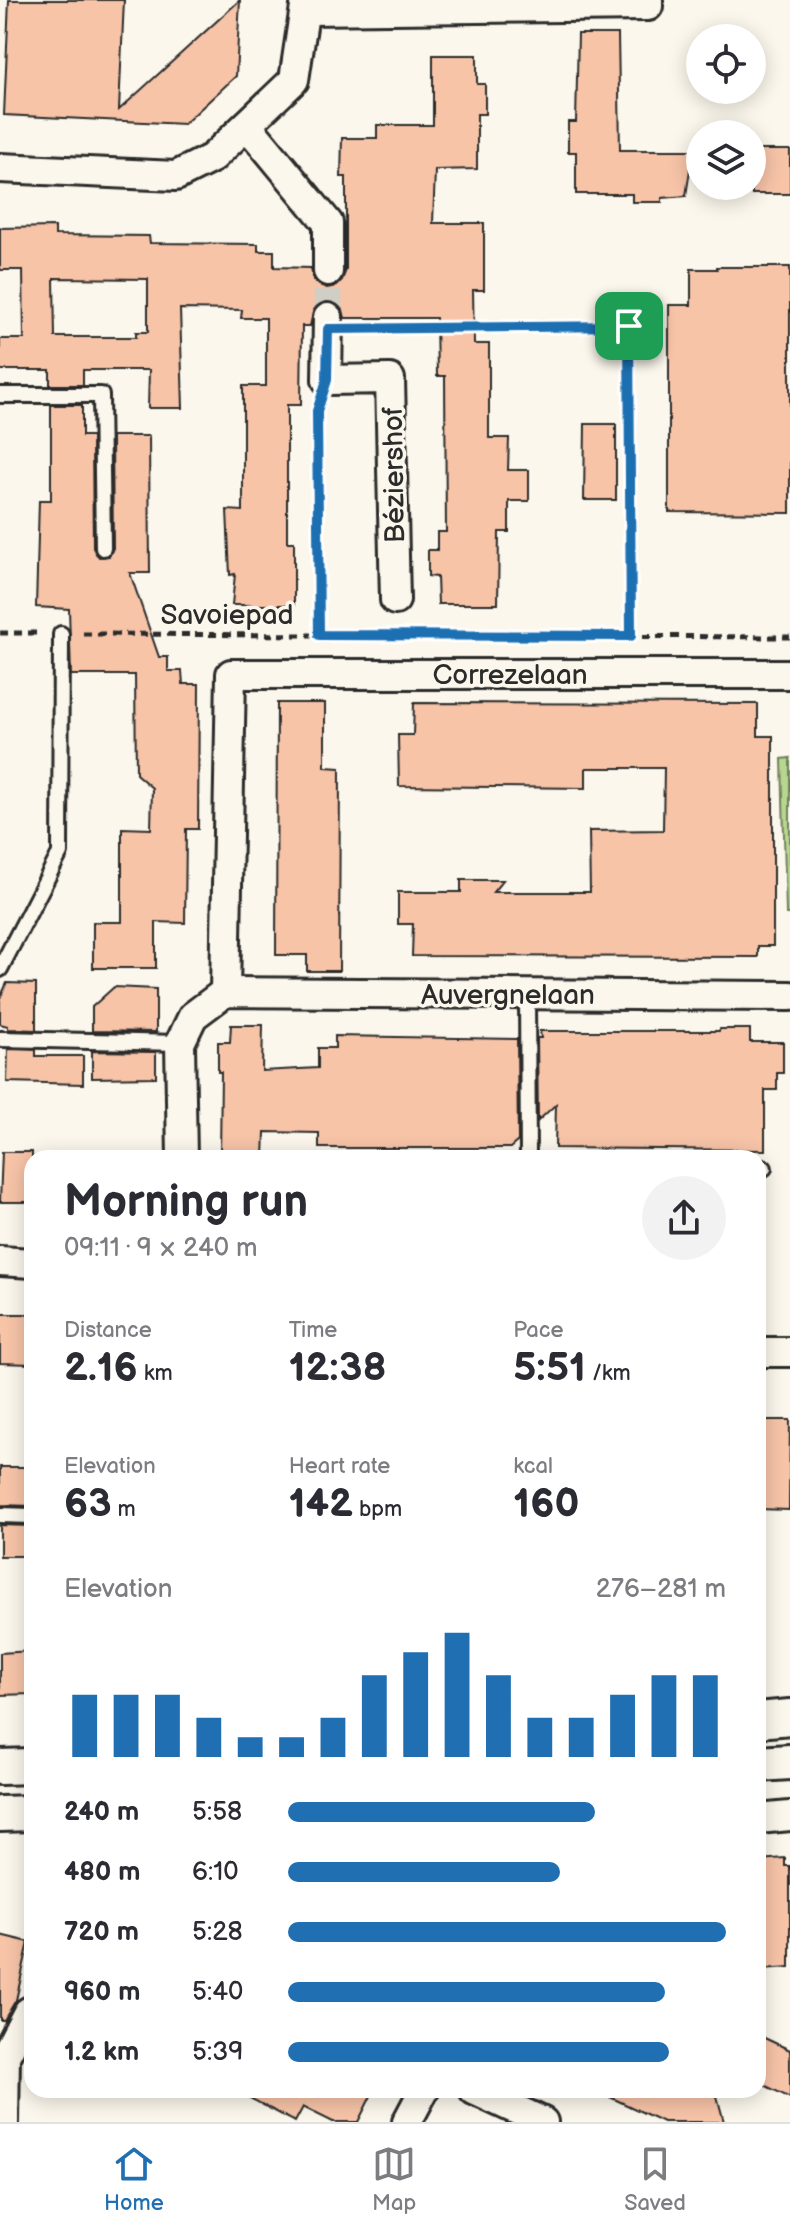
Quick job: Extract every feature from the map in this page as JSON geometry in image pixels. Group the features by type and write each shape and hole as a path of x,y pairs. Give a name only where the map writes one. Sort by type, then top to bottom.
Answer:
{"street":[{"path":"0,168 176,176 212,158 294,80 306,5 648,6 648,0"},
{"path":"247,125 328,223 328,271"},
{"path":"327,380 328,324"},
{"name":"Béziershof","path":"327,380 390,379 395,600"},
{"name":"Correzelaan","path":"225,992 231,674 790,674"},
{"path":"182,1150 180,1043 193,1016 225,992"},
{"name":"Auvergnelaan","path":"225,992 790,996"},
{"path":"0,1261 24,1262"},
{"path":"766,1352 790,1352"},
{"path":"766,1719 790,1717"},
{"path":"766,1764 790,1762"},
{"path":"0,1767 24,1766"},
{"path":"0,1814 24,1813"},
{"path":"766,1818 790,1816"},
{"path":"4,2122 5,2056 24,2020"},
{"path":"407,2122 420,2098"},
{"path":"491,2098 543,2122"}],"lane":[{"path":"0,395 101,395 103,548"},
{"path":"0,969 60,853 61,634"},
{"path":"527,994 528,1150"},
{"path":"0,1039 180,1043"},
{"path":"0,1515 24,1516"}],"path":[{"path":"328,324 629,326 631,636"},
{"path":"319,635 317,411 327,380"},
{"name":"Savoiepad","path":"0,633 790,637"}],"green space":[{"path":"790,758 790,914 786,914 782,759"}],"building":[{"path":"9,0 124,0 119,110 240,0 236,76 184,124 4,115"},
{"path":"578,34 618,34 620,150 686,150 686,196 662,198 662,202 632,202 632,194 576,194 576,152 568,152 568,122 576,122"},
{"path":"433,55 477,55 477,84 485,84 485,114 477,114 477,169 435,170 433,223 484,223 484,290 473,290 474,344 489,344 489,438 509,438 508,470 529,470 529,501 509,501 509,532 499,532 498,604 438,604 437,577 428,576 428,550 437,550 437,532 446,532 445,376 437,376 436,318 345,318 337,304 328,301 314,309 310,326 302,326 301,405 287,405 287,542 294,542 294,605 232,605 235,574 230,575 227,510 243,511 243,386 266,386 266,318 241,318 242,310 180,309 183,408 148,408 149,370 83,370 83,385 50,385 50,370 0,370 0,339 24,339 23,270 0,270 0,228 55,227 55,235 149,236 150,243 258,244 258,251 274,251 274,267 311,268 313,279 319,285 327,288 336,286 346,270 346,177 341,177 342,138 377,138 377,125 433,125","holes":["54,278 148,279 148,332 136,332 136,337 55,337"]},
{"path":"766,150 790,150 790,194 766,194"},
{"path":"790,267 790,513 669,512 669,305 691,305 691,269"},
{"path":"51,405 82,405 82,436 92,436 93,548 99,557 109,556 113,548 112,436 149,436 150,573 130,573 159,657 168,657 168,671 182,671 183,684 199,684 198,829 186,829 185,923 156,922 156,968 93,968 93,922 122,922 122,828 151,829 152,788 136,774 135,675 71,675 69,609 36,607 39,500 51,500"},
{"path":"585,424 616,424 616,500 584,500"},
{"path":"277,703 325,703 325,767 340,768 339,971 307,971 307,955 276,955"},
{"path":"414,703 758,704 758,736 773,736 773,946 758,946 758,957 412,956 413,924 398,924 398,892 461,892 461,880 503,880 493,892 590,892 589,831 663,830 664,768 586,768 586,788 399,786 398,735 413,735"},
{"path":"7,983 36,984 36,1030 8,1029 8,1026 0,1024 0,998"},
{"path":"114,987 156,989 156,1032 92,1031 92,1007"},
{"path":"231,1025 263,1025 262,1071 318,1068 318,1048 335,1048 335,1036 517,1039 518,1141 510,1148 319,1148 319,1133 265,1132 264,1150 220,1150 221,1072 218,1072 218,1042 230,1042"},
{"path":"750,1029 750,1042 783,1042 783,1073 777,1073 777,1090 765,1090 765,1150 555,1148 556,1104 538,1121 537,1038 541,1038 540,1031"},
{"path":"8,1049 36,1050 36,1056 83,1056 83,1084 7,1082"},
{"path":"92,1051 156,1052 156,1077 92,1078"},
{"path":"2,1152 24,1152 24,1202 0,1202"},
{"path":"0,1314 24,1314 24,1364 0,1363"},
{"path":"766,1420 790,1420 789,1510 766,1509"},
{"path":"0,1467 24,1467 24,1506 0,1505"},
{"path":"0,1525 24,1526 24,1556 0,1556"},
{"path":"24,1652 24,1694 0,1695 0,1653"},
{"path":"785,1858 785,1866 790,1866 790,1967 766,1969 766,1859"},
{"path":"0,1935 24,1941 24,1964 16,2000 4,2020 0,2020"},
{"path":"766,2039 790,2050 790,2098 766,2086"},
{"path":"250,2098 370,2098 358,2122 333,2122 303,2107 295,2122"},
{"path":"612,2098 718,2098 724,2122 663,2122"}],"tunnel":[{"path":"328,271 328,318"}],"route":[{"path":"629,326 631,636 319,635 317,411 327,380 328,329 629,326"}]}
